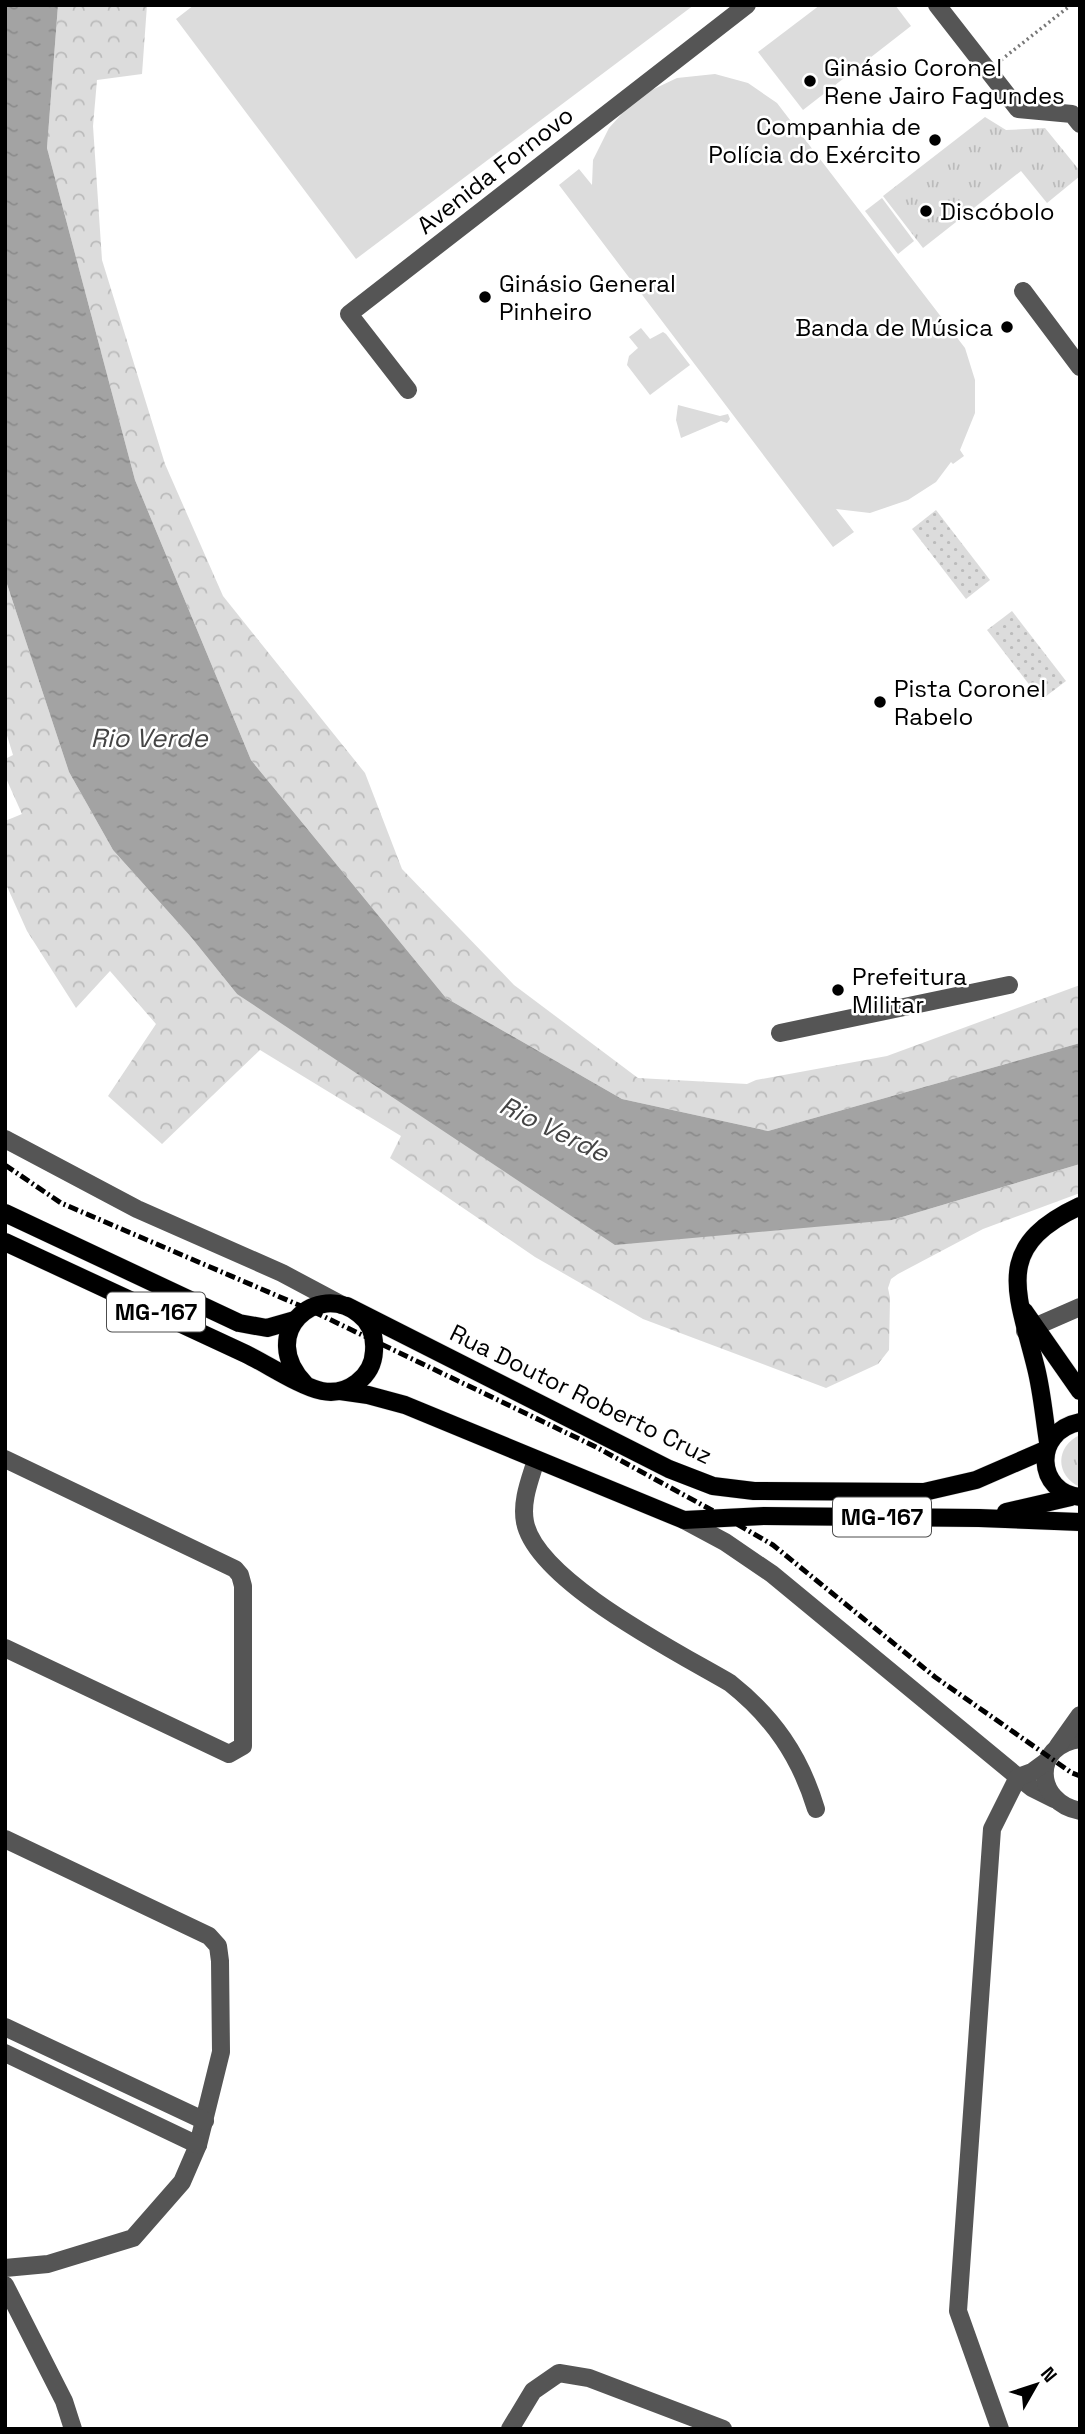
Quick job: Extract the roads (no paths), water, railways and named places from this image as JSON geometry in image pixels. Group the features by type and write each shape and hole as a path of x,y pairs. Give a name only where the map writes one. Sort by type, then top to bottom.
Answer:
{"main road":[{"path":"1080,1206 1061,1214 1039,1230 1023,1250 1017,1270 1016,1288 1021,1308 1031,1328 1080,1391"},
{"name":"MG-167","path":"5,1213 239,1323 267,1328 295,1320 308,1309 327,1303 344,1306"},
{"name":"MG-167","path":"5,1242 322,1391 368,1395 405,1405 684,1520 764,1516 1080,1522"},
{"path":"340,1391 356,1385 367,1373 374,1357 375,1341 370,1326 360,1314 344,1306"},
{"name":"Rua Doutor Roberto Cruz","path":"344,1306 669,1469 713,1486 754,1491 924,1492 976,1480 1047,1446 1058,1431 1080,1422"},
{"path":"295,1320 287,1336 286,1354 293,1371 305,1384"},
{"path":"1031,1328 1047,1446"},
{"name":"MG-167","path":"1047,1446 1046,1469 1056,1486 1077,1500"},
{"name":"MG-167","path":"979,1518 1077,1500"}],"street":[{"name":"Avenida Fornovo","path":"408,390 349,314 747,5"},
{"path":"937,5 1018,108 1072,114 1080,124"},
{"path":"1023,290 1080,367"},
{"path":"780,1033 1009,985"},
{"name":"Rua Doutor Roberto Cruz","path":"5,1139 137,1209 282,1273 344,1306"},
{"path":"1031,1328 1080,1307"},
{"path":"5,1459 235,1569 240,1575 243,1586 243,1746 229,1754 5,1648"},
{"path":"536,1460 524,1510 528,1533 538,1552 590,1600 730,1683 748,1697 771,1721 791,1748 810,1788 816,1809"},
{"path":"684,1520 725,1542 772,1574 1032,1788 1065,1808 1079,1811"},
{"path":"1054,1799 1045,1780 1051,1756 1080,1715"},
{"path":"1000,2429 958,2311 992,1829 1018,1777 1031,1772 1062,1744 1080,1739"},
{"path":"5,1839 209,1936 218,1946 220,1961 221,2052 198,2145 182,2182 133,2238 48,2264 5,2268"},
{"path":"5,2027 205,2121"},
{"path":"5,2053 198,2145"},
{"path":"5,2286 64,2400 73,2429"},
{"path":"510,2429 533,2391 559,2373 589,2378 723,2429"}],"water":[{"name":"Rio Verde","path":"5,5 58,5 47,148 135,480 251,760 446,998 622,1099 768,1131 1080,1043 1080,1164 892,1220 615,1245 237,994 191,937 113,850 69,772 5,578"}],"railway":[{"path":"5,1165 61,1203 308,1309 596,1447 728,1519 773,1545 935,1677 1080,1776"}],"place":[{"name":"Ginásio Coronel Rene Jairo Fagundes","path":"810,81"},
{"name":"Companhia de Polícia do Exército","path":"935,140"},
{"name":"Discóbolo","path":"926,211"},
{"name":"Ginásio General Pinheiro","path":"485,297"},
{"name":"Banda de Música","path":"1007,327"},
{"name":"Pista Coronel Rabelo","path":"880,702"},
{"name":"Prefeitura Militar","path":"838,990"}]}
